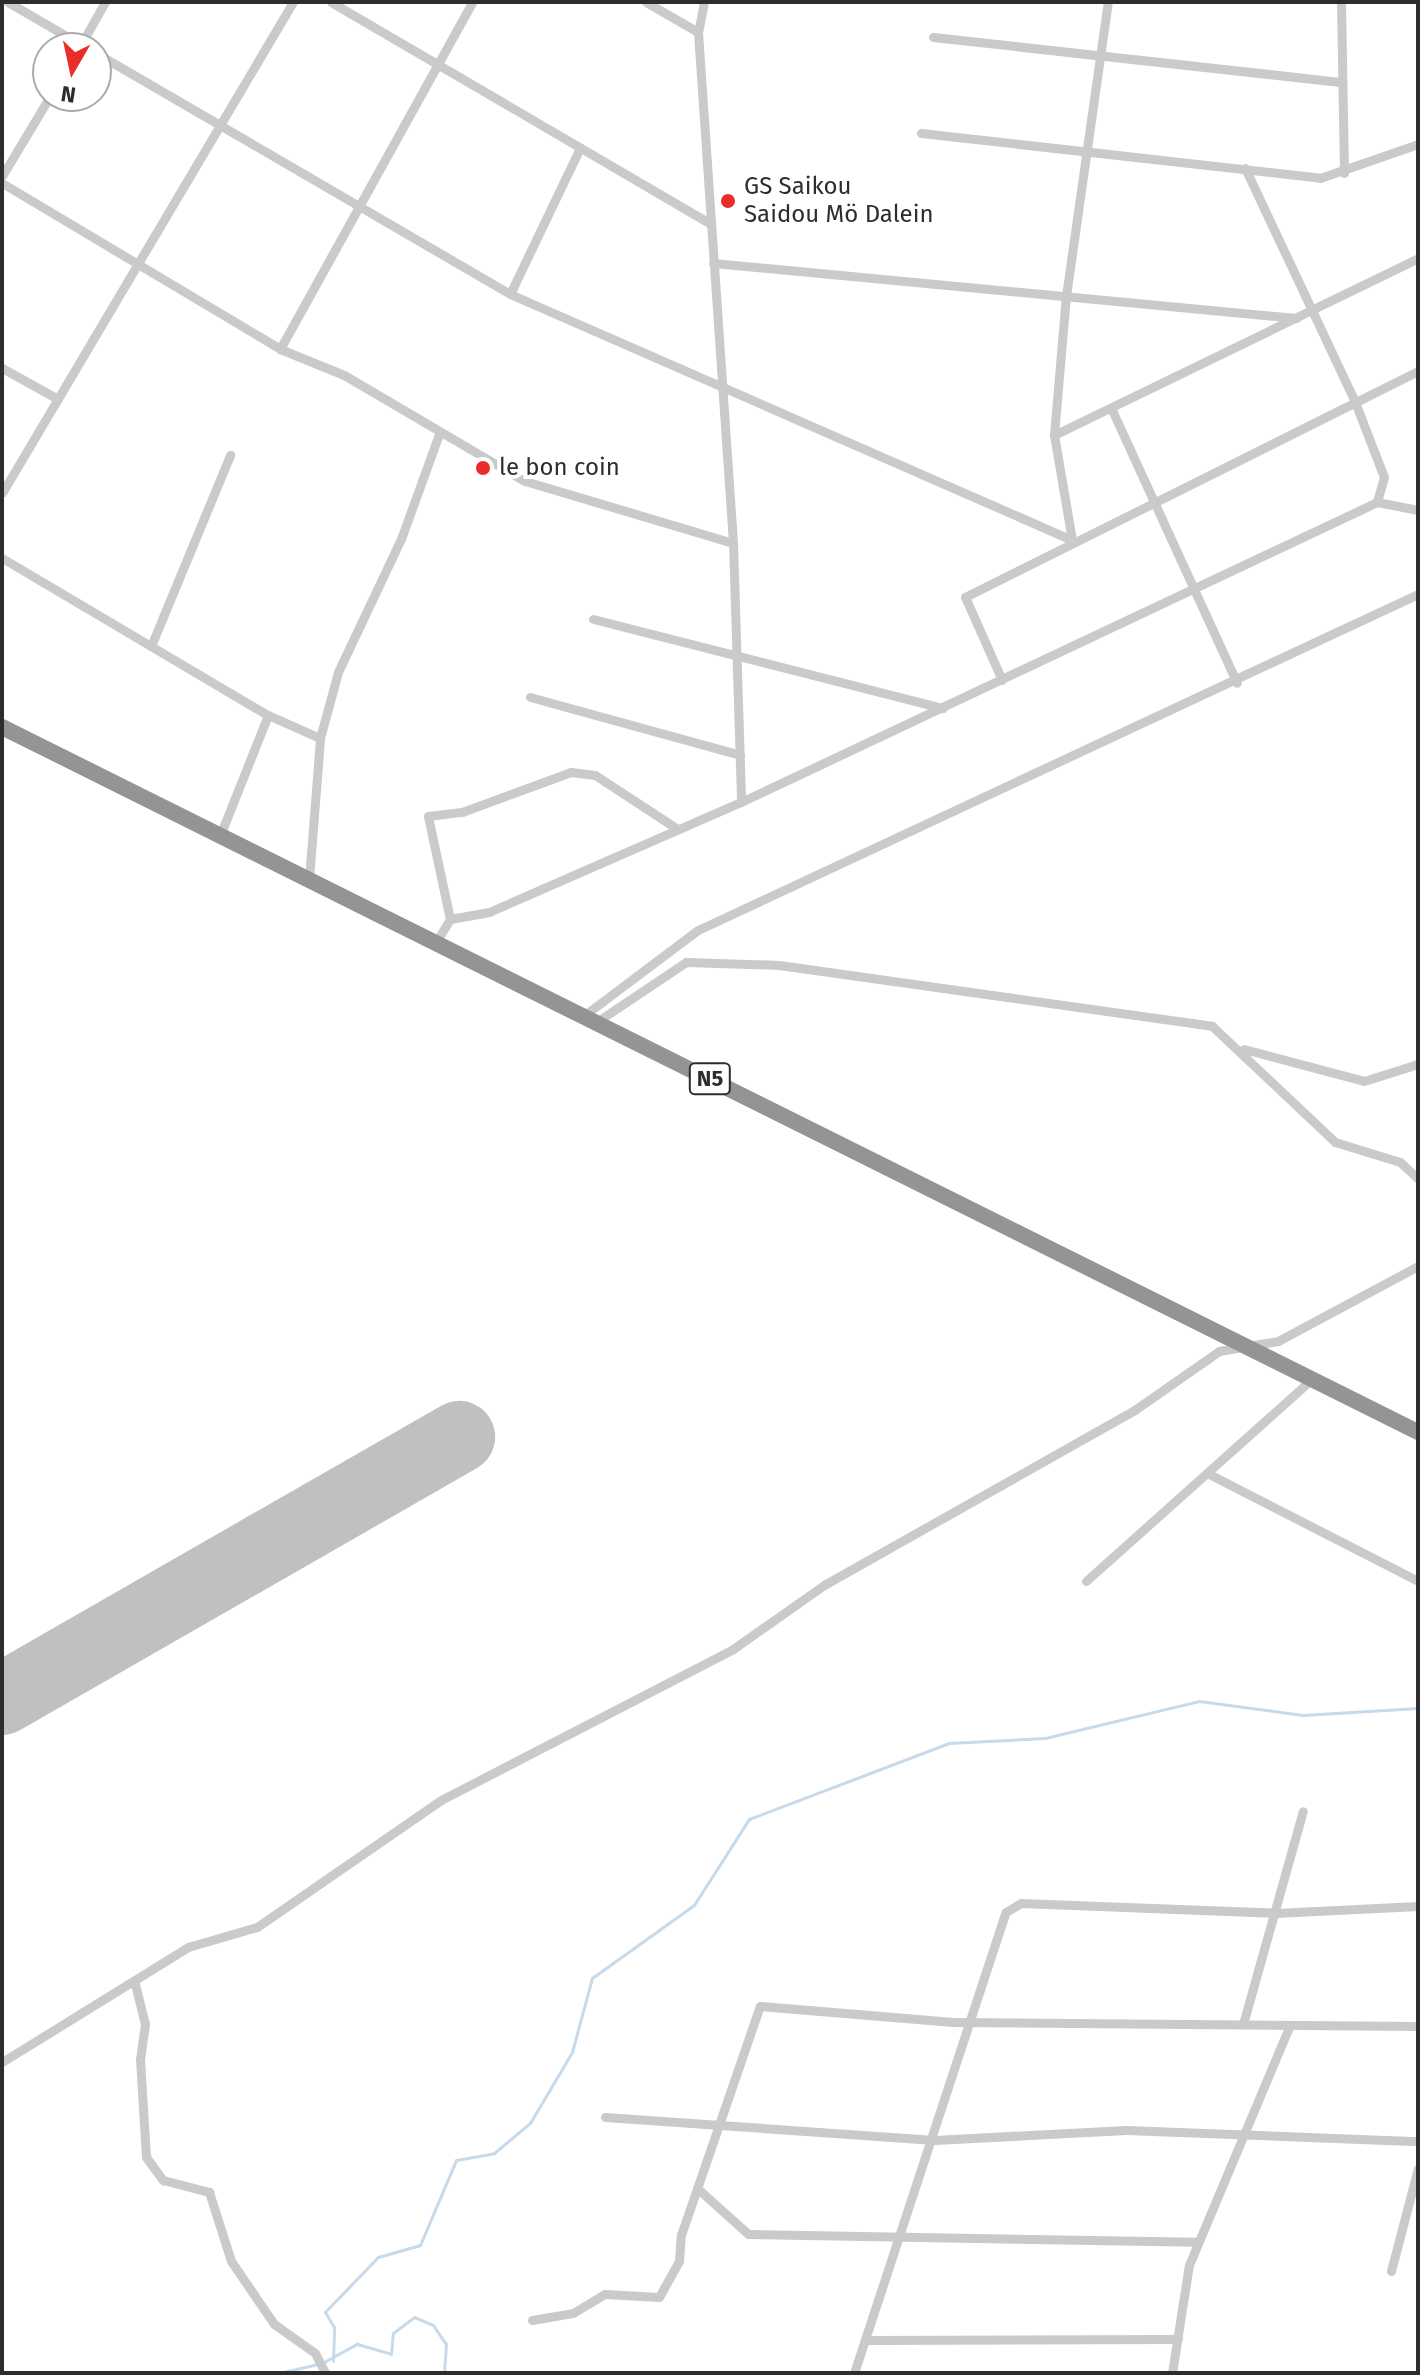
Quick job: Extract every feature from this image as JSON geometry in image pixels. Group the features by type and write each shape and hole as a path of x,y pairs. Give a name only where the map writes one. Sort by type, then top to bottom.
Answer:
{"highway":[{"name":"N5","path":"2,727 309,883 1254,1347 1418,1432"}],"street":[{"path":"8,2 57,32"},
{"path":"90,32 105,2"},
{"path":"2,493 293,2"},
{"path":"331,2 711,224"},
{"path":"280,349 472,2"},
{"path":"646,2 698,32"},
{"path":"704,2 698,32 733,543 741,802"},
{"path":"1072,540 1054,435 1066,296 1108,2"},
{"path":"1341,2 1338,82 1344,173"},
{"path":"933,37 1338,82"},
{"path":"112,62 510,294 1072,540"},
{"path":"2,176 40,112"},
{"path":"921,133 1320,178 1344,173 1418,144"},
{"path":"510,294 580,148"},
{"path":"1245,168 1355,402 1384,477 1377,502"},
{"path":"2,183 280,349 344,375 439,434 525,481 733,543"},
{"path":"1054,435 1112,410 1418,258"},
{"path":"713,263 1296,318"},
{"path":"2,368 58,399"},
{"path":"1002,680 965,597 1072,540 1418,371"},
{"path":"1112,410 1237,683"},
{"path":"309,883 320,738 338,672 401,539 439,434"},
{"path":"151,646 230,455"},
{"path":"450,919 489,912 741,802 830,754 943,708 1377,502 1418,510"},
{"path":"2,558 268,715 320,738"},
{"path":"589,1020 698,930 1079,749 1237,683 1418,594"},
{"path":"593,619 943,708"},
{"path":"530,697 740,755"},
{"path":"219,838 268,715"},
{"path":"435,944 450,919 428,816 462,812 571,772 595,775 676,828"},
{"path":"589,1020 686,962 717,963 1212,1026 1242,1048 1335,1142 1400,1162 1418,1179"},
{"path":"1242,1048 1364,1081 1418,1064"},
{"path":"2,2062 135,1984 188,1947 257,1927 441,1800 733,1649 824,1585 1136,1409 1219,1351 1254,1347 1309,1327 1418,1266"},
{"path":"1086,1581 1313,1378"},
{"path":"1209,1474 1418,1581"},
{"path":"1243,2024 1303,1811"},
{"path":"854,2373 934,2140 998,1929 1021,1903 1276,1913 1418,1906"},
{"path":"135,1984 145,2024 140,2059 146,2157 163,2180 209,2192 231,2261 274,2324 322,2367"},
{"path":"532,2320 573,2313 605,2294 659,2297 679,2261 697,2188 760,2006 972,2022 1418,2026"},
{"path":"1172,2373 1197,2242 1244,2139 1290,2025"},
{"path":"605,2117 934,2140 1126,2130 1244,2139 1418,2141"},
{"path":"1391,2271 1418,2168"},
{"path":"697,2188 748,2234 900,2241 1197,2242"},
{"path":"866,2340 1178,2339"}],"waterway":[{"path":"333,2361 334,2327 325,2312 378,2257 420,2245 456,2160 494,2153 530,2123 572,2052 592,1978 694,1905 749,1819 949,1743 1045,1738 1199,1701 1303,1715 1418,1708"},
{"path":"324,2362 357,2344 391,2354 393,2333 414,2317 433,2325 446,2344 444,2373"},
{"path":"279,2373 317,2364"}],"runway":[{"path":"2,1699 459,1437"}],"place":[{"name":"GS Saikou Saidou Mö Dalein","path":"728,201"},
{"name":"le bon coin","path":"483,468"}]}
